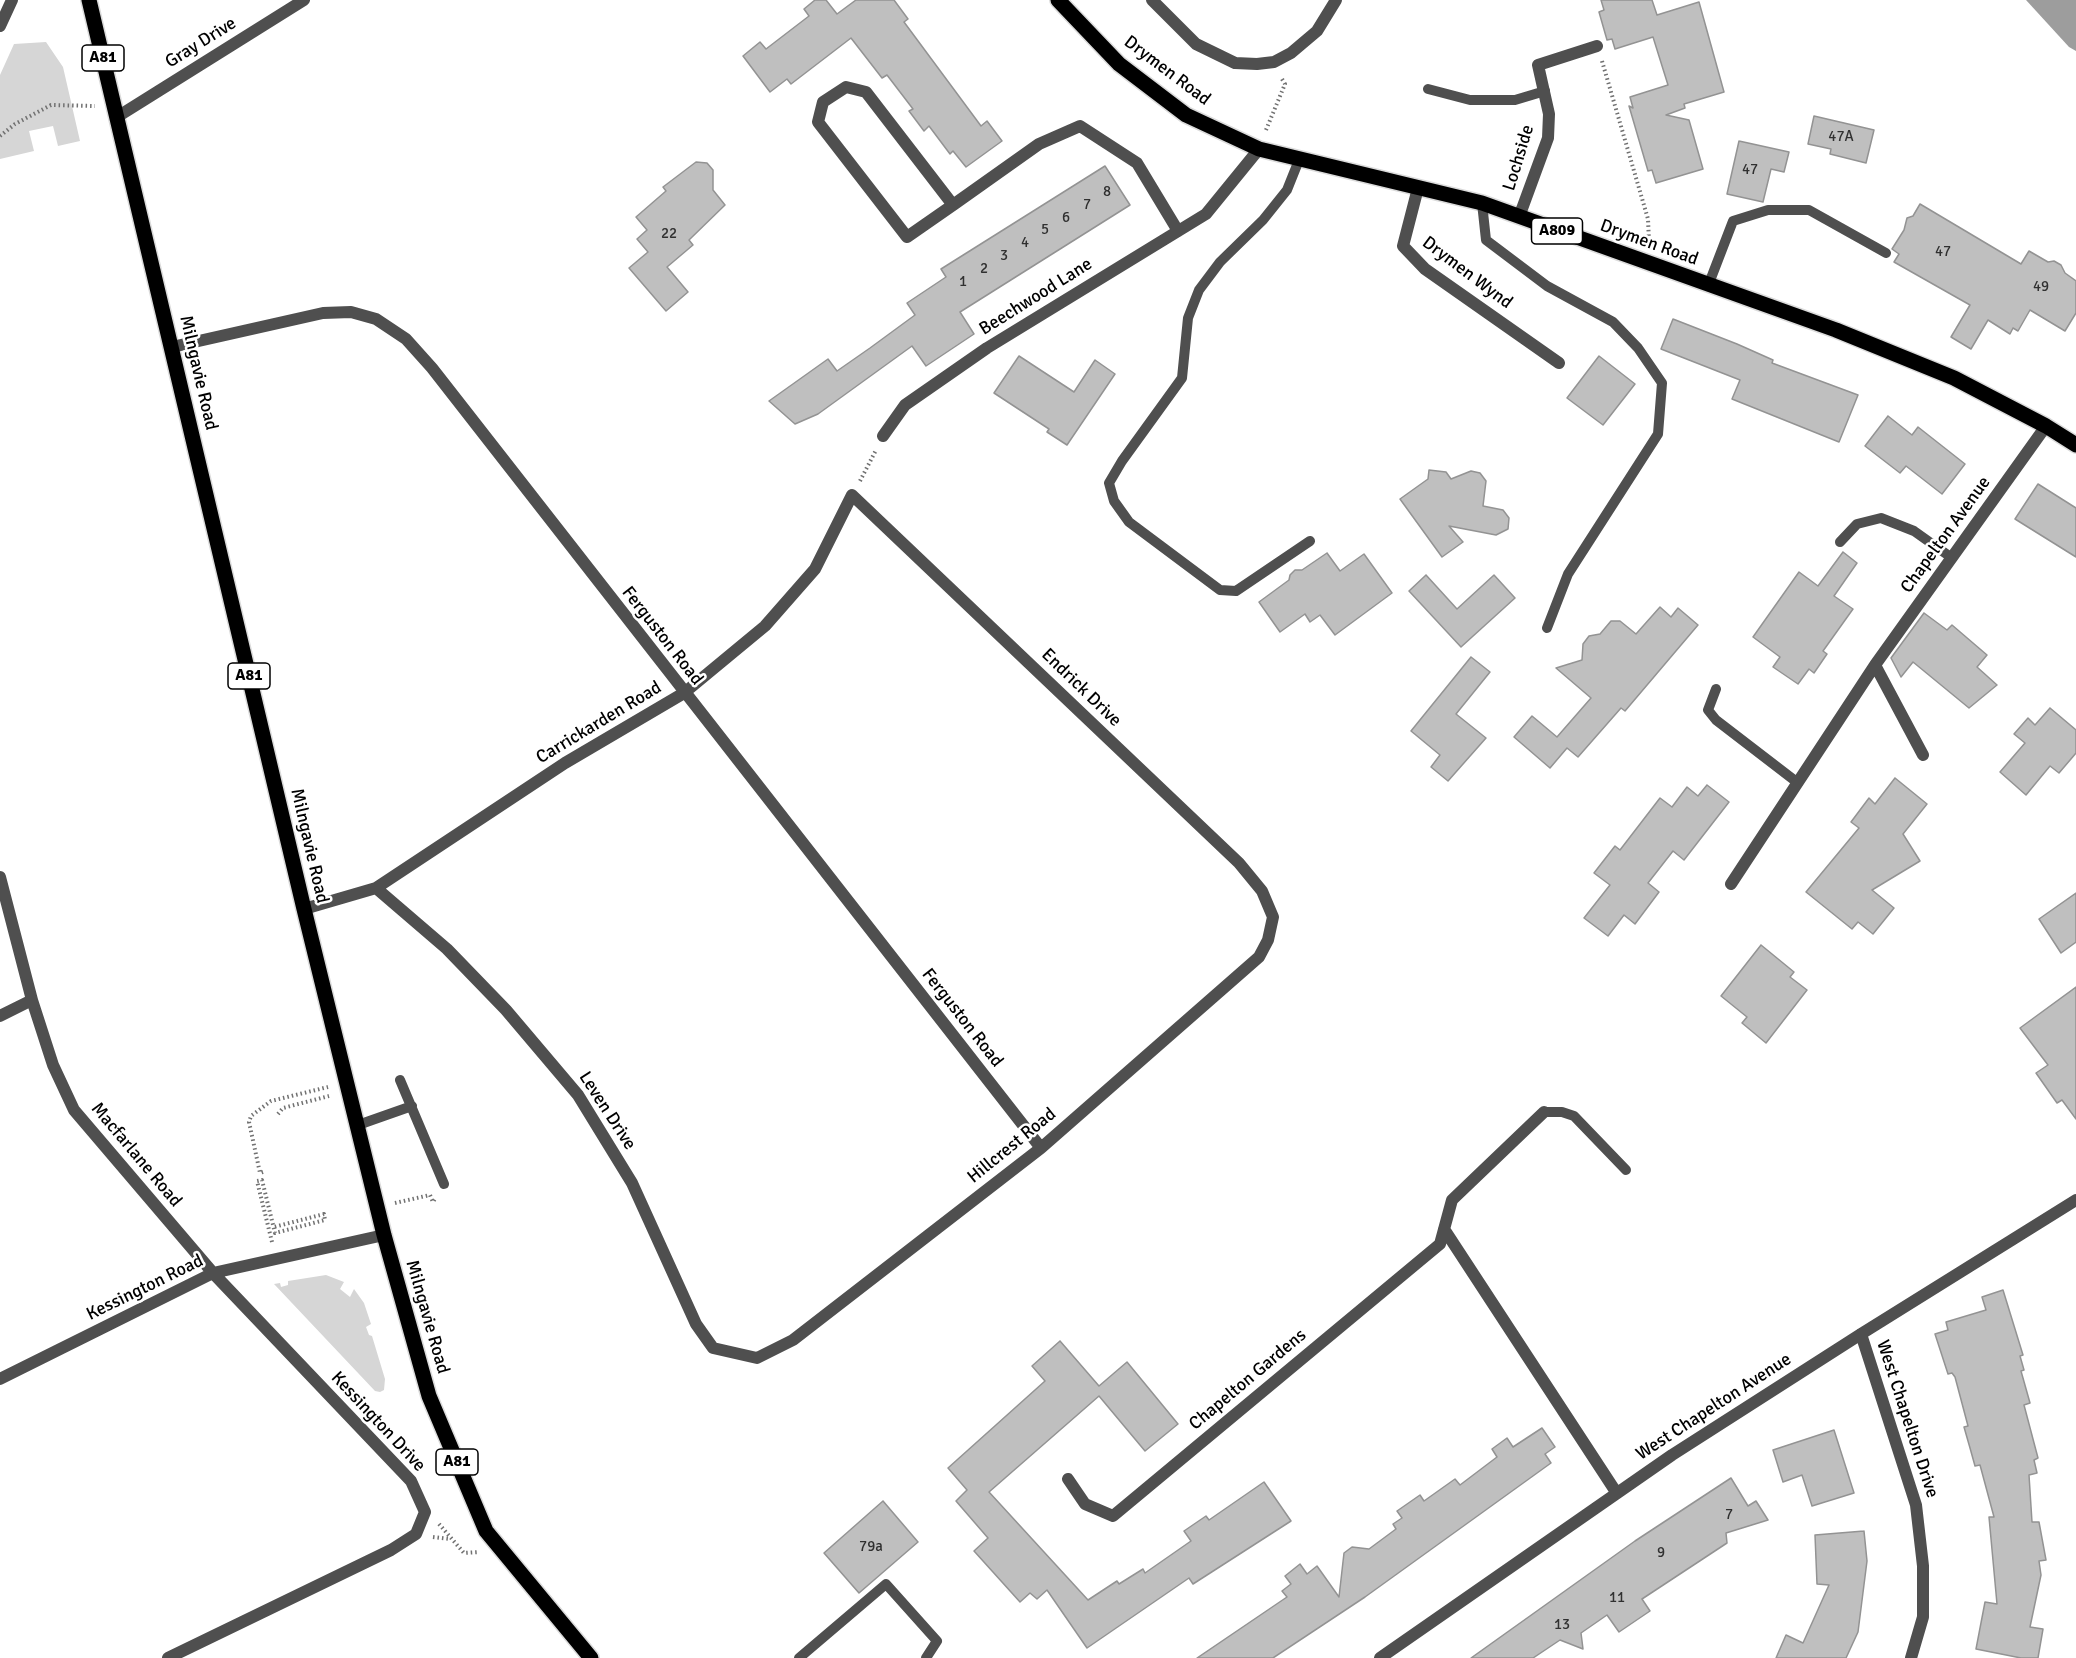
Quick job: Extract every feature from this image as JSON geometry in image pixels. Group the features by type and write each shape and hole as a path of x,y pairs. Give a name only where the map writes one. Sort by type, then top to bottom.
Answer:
{"main road":[{"name":"Milngavie Road","path":"89,0 304,909 384,1235 429,1396 486,1531 591,1658"},
{"name":"Drymen Road","path":"1058,0 1119,64 1186,115 1259,149 1482,203 1708,286 1836,330 1954,378 2046,426 2076,445"}],"street":[{"path":"0,26 12,0"},
{"name":"Gray Drive","path":"115,109 304,0"},
{"path":"1152,0 1196,44 1235,63 1274,62 1291,53 1317,31 1336,0"},
{"name":"Lochside","path":"1519,217 1548,138 1550,114 1538,65 1597,46"},
{"path":"953,205 866,92 846,87 823,102 818,122 907,237 953,205 1039,144 1080,126 1137,163 1178,231"},
{"name":"Beechwood Lane","path":"883,436 904,405 987,348 1206,214 1259,149"},
{"name":"Drymen Wynd","path":"1418,188 1403,246 1425,269 1559,363"},
{"name":"Ferguston Road","path":"172,347 323,313 351,312 376,319 406,339 432,368 1041,1148"},
{"name":"Chapelton Avenue","path":"1731,884 1875,665 2046,426"},
{"name":"Carrickarden Road","path":"304,909 376,888 565,763 684,693 765,626 815,569 852,495"},
{"name":"Endrick Drive","path":"852,495 1239,863 1262,891 1273,917"},
{"path":"1875,665 1923,755"},
{"name":"Macfarlane Road","path":"0,877 32,1000 52,1065 74,1110 213,1274"},
{"name":"Leven Drive","path":"376,888 470,972 506,1010 578,1095 632,1184 696,1324 713,1348 736,1354"},
{"name":"Hillcrest Road","path":"736,1354 757,1358 793,1340 1041,1148 1260,957 1268,940 1273,917"},
{"path":"0,1016 32,1000"},
{"name":"Chapelton Gardens","path":"1068,1479 1085,1504 1113,1515 1440,1244 1452,1200 1544,1112"},
{"name":"West Chapelton Avenue","path":"1380,1658 1616,1492 1861,1334 2076,1200"},
{"path":"1444,1228 1616,1492"},
{"name":"Kessington Road","path":"0,1379 213,1274 384,1235"},
{"name":"Kessington Drive","path":"168,1658 391,1550 416,1534 426,1512 411,1481 213,1274"},
{"name":"West Chapelton Drive","path":"1861,1334 1916,1505 1923,1566 1923,1617 1911,1658"}],"lane":[{"path":"1428,89 1470,100 1515,100 1545,91"},
{"path":"1299,160 1287,190 1263,220 1220,262 1199,290 1188,318 1182,378 1122,461 1109,483 1114,501 1129,522 1220,590 1236,591 1310,541"},
{"path":"1482,203 1486,240 1547,286 1612,322 1638,348 1662,383 1658,434 1568,574 1547,628"},
{"path":"1708,286 1733,221 1768,210 1809,210 1886,253"},
{"path":"1840,542 1857,524 1881,518 1914,531 1952,558"},
{"path":"1716,689 1708,710 1716,720 1798,783"},
{"path":"400,1080 444,1184"},
{"path":"358,1125 412,1107"},
{"path":"1544,1112 1562,1112 1574,1116 1626,1170"},
{"path":"800,1658 886,1584 937,1641 926,1658"}],"path":[{"path":"1597,46 1648,219 1650,264"},
{"path":"1259,149 1285,84 1274,62"},
{"path":"0,136 15,124 51,105 115,109"},
{"path":"852,495 883,436"},
{"path":"263,1172 260,1173 249,1122 251,1116 271,1101 323,1088"},
{"path":"278,1114 283,1108 325,1097"},
{"path":"272,1242 257,1181 262,1180 275,1233 325,1220 324,1214 274,1227"},
{"path":"377,1207 430,1195"},
{"path":"305,1226 306,1233"},
{"path":"437,1521 464,1553 472,1552"},
{"path":"433,1537 450,1539"}],"shaded area":[{"path":"2026,0 2076,0 2076,51 2069,47"},
{"path":"46,42 63,67 80,141 58,146 53,126 29,131 34,151 0,159 0,75 14,44"},
{"path":"326,1275 344,1282 340,1289 350,1297 354,1289 364,1303 371,1324 366,1327 369,1335 372,1336 385,1379 384,1390 380,1392 375,1391 274,1284 280,1283 281,1287 288,1285 288,1281"}],"building":[{"path":"815,0 826,0 837,14 856,0 894,0 908,19 904,22 981,126 987,121 1002,141 966,167 953,151 950,154 929,126 924,131 909,111 913,109 887,75 882,78 851,38 791,84 787,79 770,92 743,56 760,42 766,49 809,16 804,9"},
{"path":"1601,0 1652,0 1657,15 1699,2 1724,92 1684,104 1685,108 1666,115 1689,120 1703,169 1656,183 1652,170 1648,171 1629,106 1633,108 1630,97 1668,85 1653,37 1615,49 1612,39 1607,40 1599,12 1604,10"},
{"path":"1814,116 1874,130 1866,163 1830,154 1831,149 1808,144"},
{"path":"1739,141 1789,152 1784,172 1771,169 1763,202 1727,194"},
{"path":"696,162 707,163 713,170 713,190 725,205 689,240 693,245 667,267 688,292 666,311 629,268 648,252 637,239 647,230 636,217 666,191 663,187"},
{"path":"1105,166 1130,205 960,312 974,334 926,366 912,346 818,414 795,424 769,401 828,359 837,371 870,348 915,315 907,303 946,277 941,269"},
{"path":"1920,204 2021,264 2029,251 2048,262 2054,261 2061,265 2065,273 2076,281 2076,313 2065,331 2030,310 2018,331 2013,328 2010,334 1988,320 1971,349 1951,337 1970,305 1894,262 1899,254 1892,249 1904,230 1907,218 1913,216"},
{"path":"1673,319 1773,360 1772,363 1858,395 1839,442 1732,399 1740,380 1661,349"},
{"path":"1019,356 1074,392 1095,360 1115,374 1067,445 1047,432 1049,429 994,393"},
{"path":"1599,356 1635,384 1603,425 1567,398"},
{"path":"1888,416 1912,435 1918,427 1965,464 1942,494 1906,466 1900,473 1865,446"},
{"path":"1429,470 1446,472 1451,479 1471,471 1480,473 1486,481 1483,506 1503,510 1509,518 1508,529 1496,535 1449,526 1463,542 1442,557 1400,499 1428,479"},
{"path":"2038,484 2076,508 2076,557 2015,519"},
{"path":"1843,552 1857,563 1834,596 1853,609 1823,651 1827,654 1814,673 1809,669 1798,684 1773,667 1780,657 1753,637 1799,572 1818,586"},
{"path":"1327,553 1340,571 1364,554 1392,593 1335,635 1320,615 1310,622 1305,614 1280,632 1259,602 1289,580 1295,570 1302,570"},
{"path":"1426,575 1457,609 1494,575 1515,598 1461,647 1409,591"},
{"path":"1660,607 1671,617 1678,608 1698,625 1625,711 1621,708 1578,757 1567,748 1550,768 1514,737 1532,716 1557,737 1591,698 1556,668 1582,660 1583,644 1589,636 1600,634 1611,621 1620,621 1636,634"},
{"path":"1924,613 1947,630 1952,625 1987,655 1977,667 1997,685 1969,708 1913,662 1901,677 1891,658"},
{"path":"1471,657 1490,672 1456,714 1486,738 1448,781 1431,767 1440,755 1411,731"},
{"path":"2050,708 2076,730 2076,753 2059,773 2050,766 2026,795 2000,772 2025,743 2014,734 2028,718 2035,725"},
{"path":"1895,778 1927,804 1903,834 1920,861 1872,890 1894,908 1873,934 1858,922 1852,929 1806,892 1859,828 1851,822 1869,798 1875,804"},
{"path":"1707,785 1729,802 1684,860 1673,851 1648,883 1659,892 1635,924 1624,915 1608,936 1584,918 1610,885 1594,873 1615,846 1620,850 1660,798 1672,807 1687,787 1698,796"},
{"path":"2076,893 2076,942 2061,953 2039,919"},
{"path":"1761,945 1794,972 1790,977 1807,990 1766,1043 1742,1023 1747,1017 1721,996"},
{"path":"2076,987 2076,1119 2062,1100 2057,1103 2036,1073 2048,1065 2020,1028"},
{"path":"2003,1290 2023,1355 2020,1356 2024,1370 2021,1371 2030,1403 2024,1405 2038,1458 2034,1460 2037,1473 2029,1475 2032,1522 2039,1522 2046,1560 2039,1561 2041,1575 2030,1627 2043,1629 2038,1658 2021,1658 1976,1649 1985,1602 1997,1604 1989,1517 1994,1517 1980,1465 1975,1466 1964,1427 1968,1426 1955,1377 1952,1373 1948,1374 1935,1334 1948,1330 1946,1322 1986,1310 1982,1297"},
{"path":"1060,1341 1099,1386 1127,1362 1178,1424 1145,1451 1099,1396 989,1492 1088,1600 1117,1581 1119,1584 1143,1569 1145,1573 1191,1541 1184,1531 1206,1516 1209,1520 1264,1482 1291,1521 1193,1584 1189,1578 1087,1648 1047,1590 1037,1599 1030,1593 1020,1602 974,1551 988,1538 956,1501 967,1490 948,1468 1045,1381 1032,1366"},
{"path":"1542,1428 1555,1447 1545,1454 1551,1463 1365,1597 1273,1658 1197,1658 1287,1597 1282,1591 1291,1584 1285,1576 1300,1564 1307,1574 1317,1566 1339,1597 1344,1553 1352,1547 1369,1549 1396,1529 1393,1524 1402,1518 1397,1511 1420,1495 1424,1501 1455,1479 1460,1485 1497,1457 1492,1449 1507,1438 1513,1447"},
{"path":"1834,1430 1854,1493 1812,1506 1802,1475 1783,1482 1773,1450"},
{"path":"1731,1478 1748,1506 1756,1501 1768,1520 1726,1533 1727,1543 1642,1599 1650,1611 1619,1632 1607,1615 1581,1633 1583,1649 1560,1640 1533,1658 1471,1658 1635,1541"},
{"path":"883,1501 918,1542 859,1593 824,1553"},
{"path":"1864,1531 1867,1561 1858,1632 1846,1658 1776,1658 1786,1635 1803,1643 1829,1585 1817,1584 1815,1535"}]}
